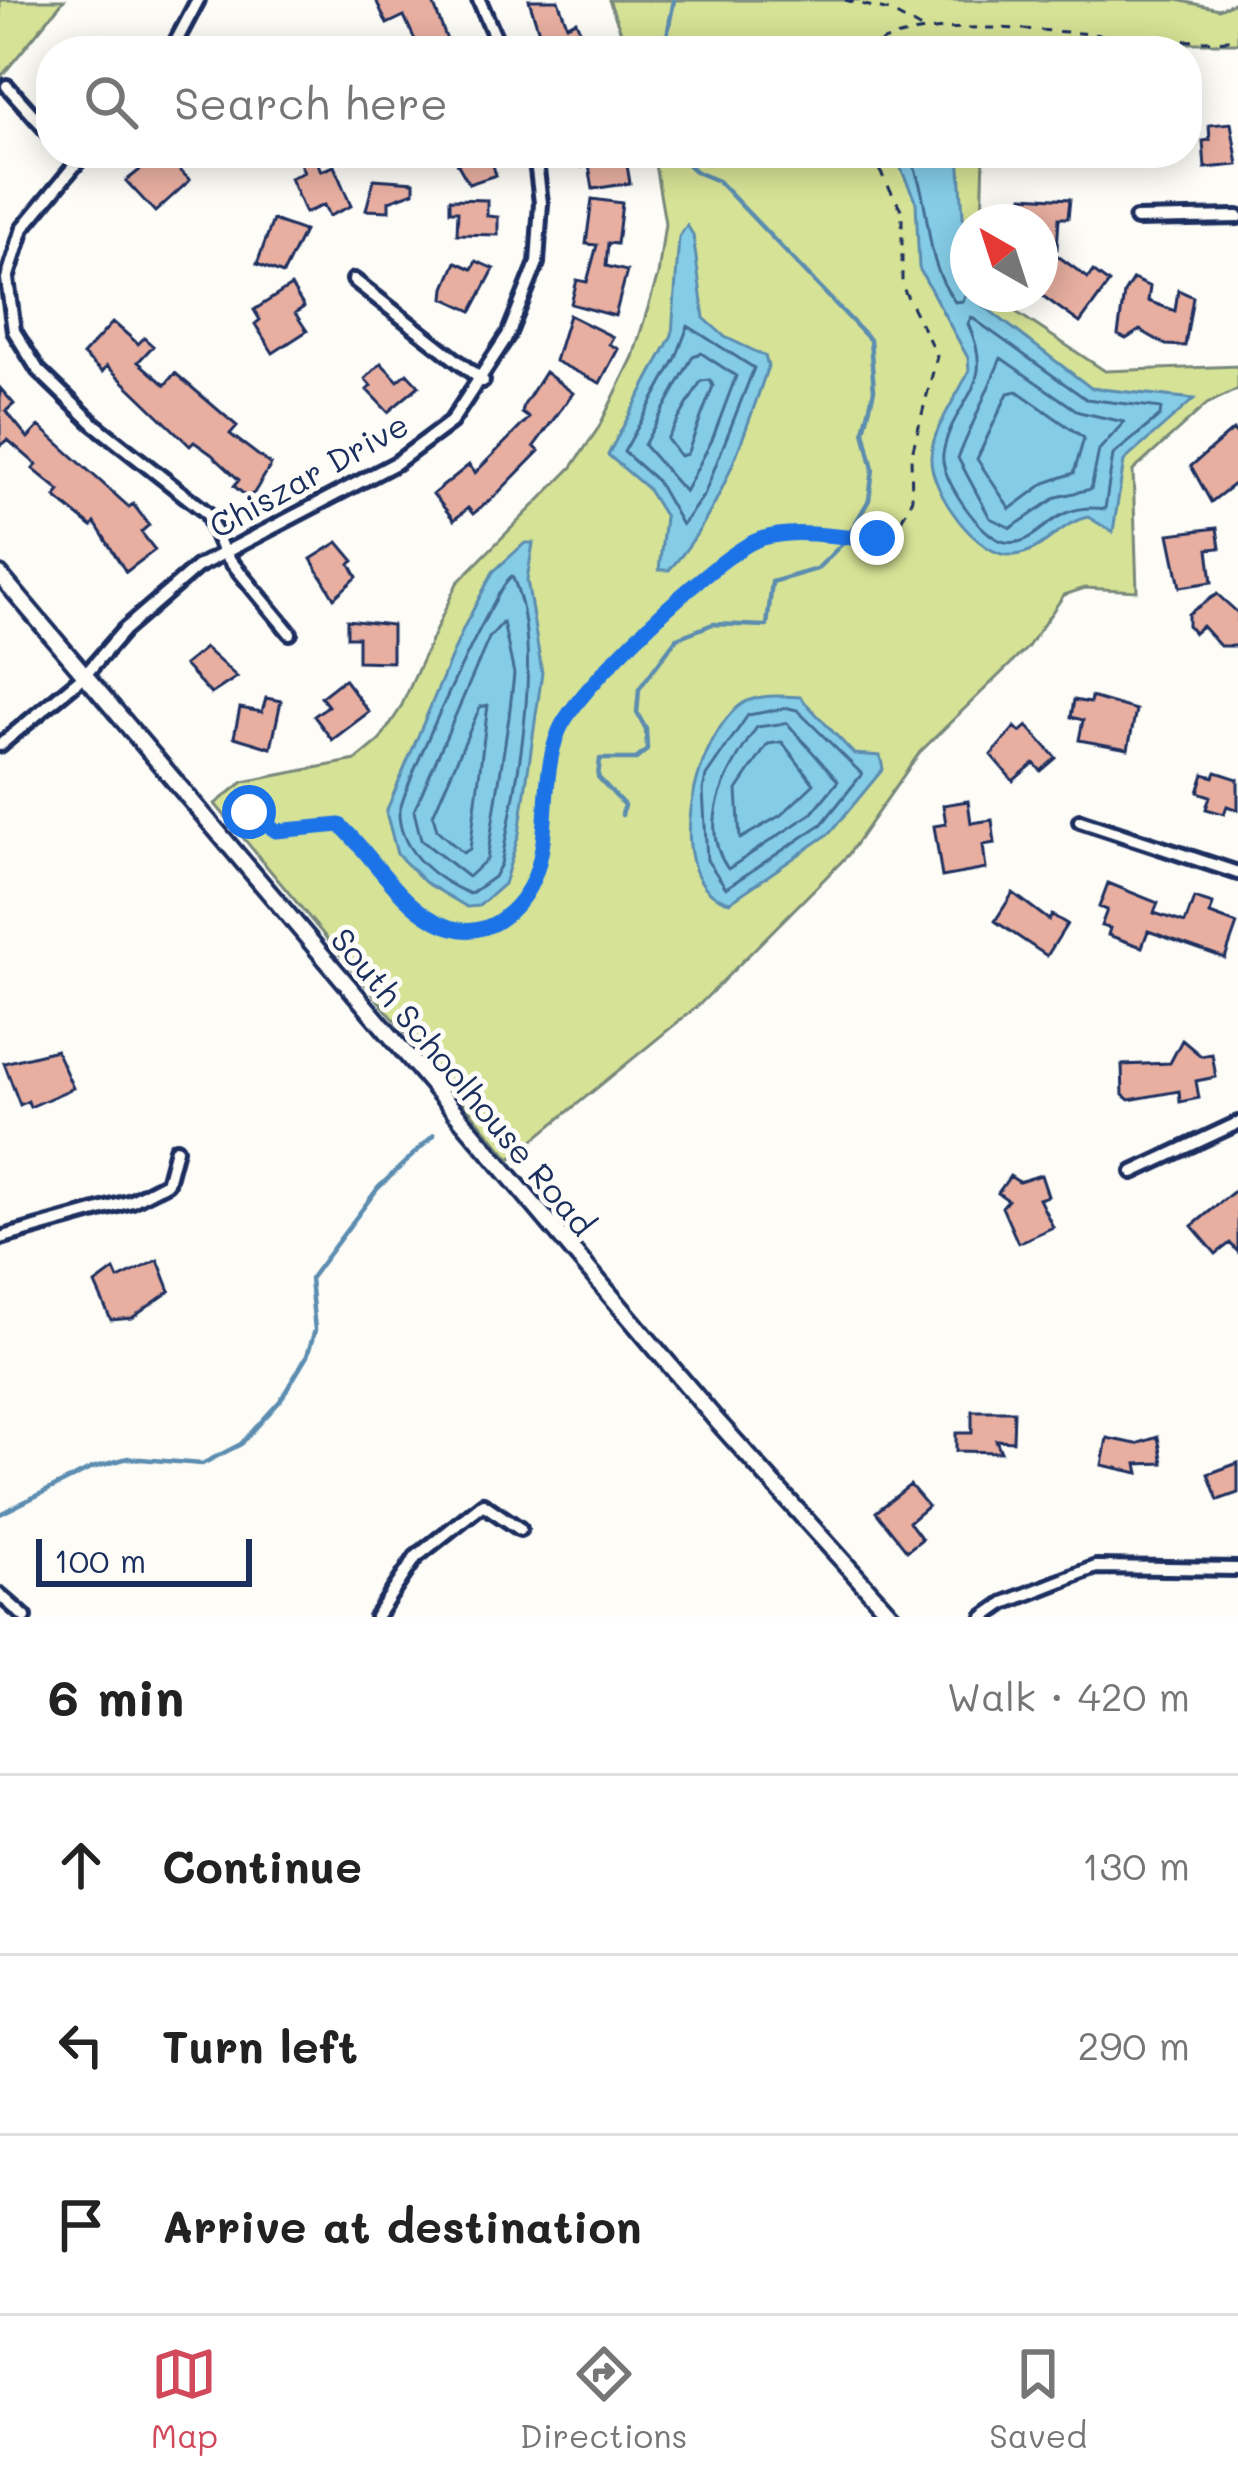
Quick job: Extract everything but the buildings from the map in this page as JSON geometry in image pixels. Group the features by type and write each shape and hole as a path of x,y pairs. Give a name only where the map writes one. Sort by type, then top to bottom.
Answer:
{"street":[{"path":"179,36 198,0"},
{"path":"479,0 495,36"},
{"path":"7,86 36,118"},
{"path":"68,168 23,228 7,279 14,332 38,370 94,424 207,514 224,553 290,633"},
{"name":"Chiszar Drive","path":"0,745 85,675 124,630 197,567 395,463 451,422 483,381 537,263 541,203 537,168"},
{"path":"1136,219 1238,217"},
{"path":"354,280 483,381"},
{"name":"South Schoolhouse Road","path":"0,575 708,1411 893,1617"},
{"path":"1080,821 1224,873 1238,873"},
{"path":"1133,1172 1238,1123"},
{"path":"0,1238 132,1201 167,1183 176,1149"},
{"path":"376,1617 416,1557 483,1504 520,1529"},
{"path":"984,1617 1004,1603 1096,1567 1238,1570"},
{"path":"0,1595 25,1617"}],"path":[{"path":"845,0 889,11 922,30"},
{"path":"905,36 922,30 1135,36"},
{"path":"1202,40 1238,38"},
{"path":"249,812 276,831 340,825 388,880 430,917 457,929 484,928 510,912 535,885 559,731 578,699 650,623 733,551 756,541 801,530 877,538 893,530 912,498 910,457 937,365 899,274 902,211 878,168"}],"green space":[{"path":"0,0 64,0 0,78"},
{"path":"609,0 1177,0 1219,9 1238,1 1238,43 1202,43 1202,36 622,36"},
{"path":"656,168 984,168 983,204 950,204 950,312 1016,312 1105,371 1238,366 1238,389 1207,404 1133,471 1137,591 1085,588 1064,595 1027,648 920,752 848,855 700,1004 510,1159 215,804 243,782 356,760 379,741 400,709 457,583 572,467 599,427 633,357 658,275 665,223"}],"water":[{"path":"901,168 960,168 962,204 950,204 950,312 992,312 1091,388 1194,399 1124,461 1113,532 1088,517 1026,552 1001,554 958,520 938,487 931,456 941,424 969,371 968,358 919,268 916,202"},
{"path":"687,225 693,235 704,318 725,337 765,356 768,366 740,447 703,525 669,570 659,570 665,517 647,488 608,455 672,335 679,237"},
{"path":"525,543 533,543 527,580 542,673 519,834 504,884 479,906 467,907 425,882 397,854 386,812 464,627 493,572"},
{"path":"800,697 854,754 880,756 883,769 830,833 730,902 708,890 695,868 689,839 699,774 711,743 727,718 745,702"}],"waterway":[{"path":"667,36 674,0"},
{"path":"692,168 718,181 870,340 874,390 864,431 873,469 869,500 852,529"},
{"path":"622,815 624,805 598,777 600,759 636,759 647,750 646,729 637,713 639,689 677,638 713,624 767,626 772,582 817,569 844,542"},
{"path":"0,1514 92,1468 128,1458 202,1464 241,1444 280,1401 307,1356 315,1330 310,1279 378,1188 434,1135"}],"route":[{"path":"249,812 264,825 289,833 340,825 388,880 430,917 457,929 484,928 510,912 535,885 559,731 578,699 650,623 685,598 733,551 756,541 801,530 877,538"}]}
